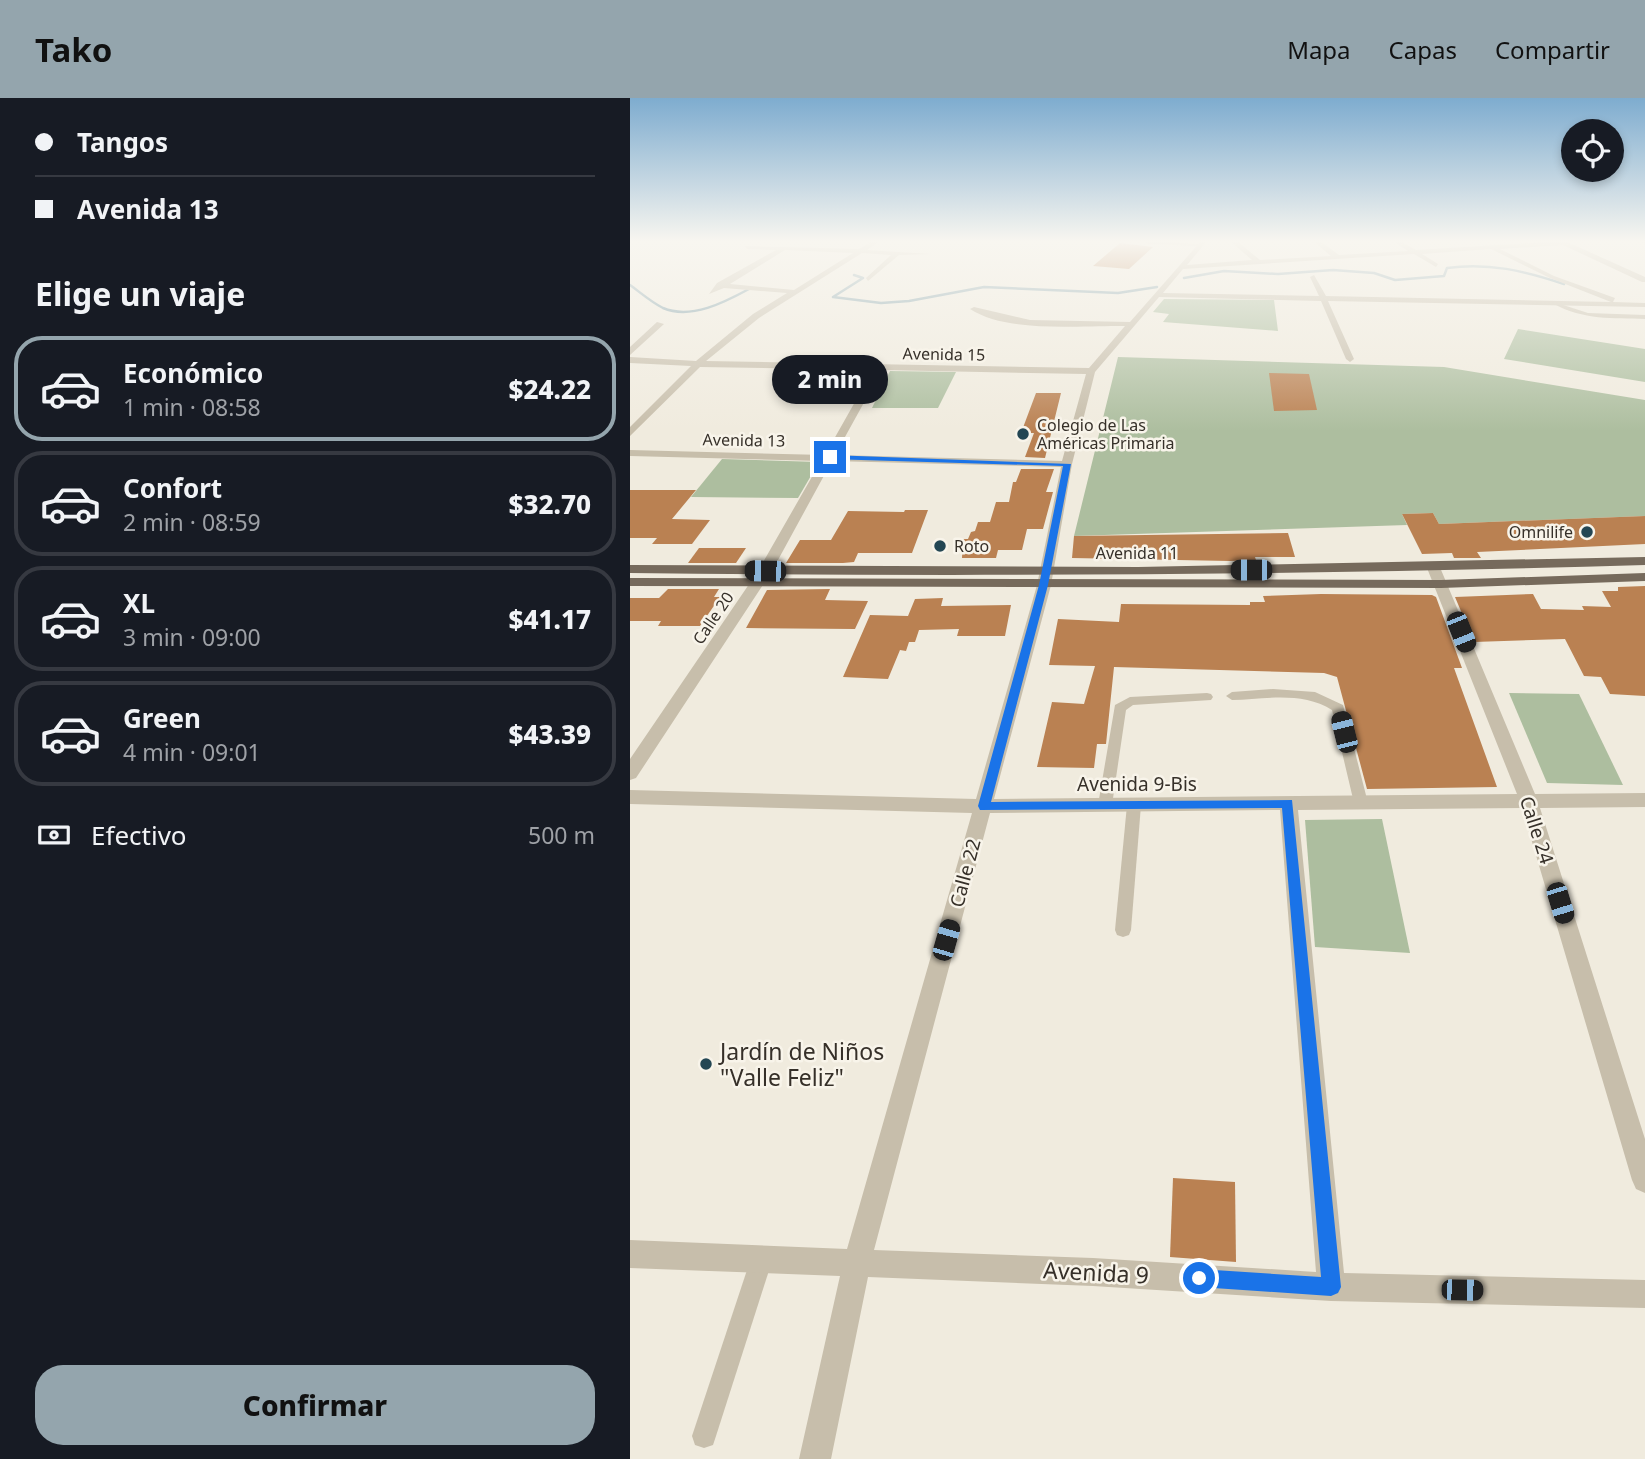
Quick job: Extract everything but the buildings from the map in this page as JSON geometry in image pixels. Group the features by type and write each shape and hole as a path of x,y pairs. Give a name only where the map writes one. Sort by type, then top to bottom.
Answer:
{"main road":[{"name":"Avenida 11","path":"1438,576 1645,561"},
{"name":"Avenida 11","path":"630,569 1045,578 1645,577"},
{"name":"Avenida 11","path":"630,582 757,584 949,577"}],"street":[{"path":"630,433 698,364 756,316 775,305"},
{"name":"Calle 22","path":"815,1459 857,1262 1045,578 1067,464 1091,370 1146,305"},
{"path":"1327,305 1350,359"},
{"path":"974,309 988,315 1016,320 1129,324"},
{"path":"630,352 660,324"},
{"name":"Avenida 15","path":"630,360 879,368 1091,370"},
{"name":"Calle 20","path":"630,773 765,571 879,368"},
{"name":"Avenida 13","path":"630,453 1067,464"},
{"name":"Calle 24","path":"1438,576 1529,803 1645,1180"},
{"name":"Avenida 9-Bis","path":"630,797 984,806 1645,800"},
{"path":"1288,803 1331,1287"},
{"name":"Avenida 9","path":"630,1254 1093,1272 1331,1287 1645,1294"}],"lane":[{"path":"1559,305 1584,315 1645,317"},
{"path":"1232,696 1308,695 1326,698 1338,708 1361,803"},
{"path":"1105,805 1119,708 1130,701 1207,697"},
{"path":"1123,930 1134,805"},
{"path":"704,1436 762,1258"}],"green space":[{"path":"1159,305 1275,305 1278,331 1163,322 1169,314 1153,312"},
{"path":"1518,329 1645,349 1645,382 1504,359"},
{"path":"1118,357 1444,367 1645,400 1645,516 1439,524 1433,513 1402,514 1407,525 1074,536"},
{"path":"890,371 956,372 938,408 872,408"},
{"path":"722,459 819,462 798,498 691,497"},
{"path":"1509,693 1579,694 1623,785 1547,783"},
{"path":"1382,819 1410,953 1315,947 1305,820"}],"waterway":[{"path":"657,305 685,312 716,305"}],"place":[{"name":"Colegio de Las Américas Primaria","path":"1023,434"},
{"name":"Omnilife","path":"1587,532"},
{"name":"Roto","path":"940,546"},
{"name":"Jardín de Niños \"Valle Feliz\"","path":"706,1064"}],"route":[{"path":"830,457 1067,464 1044,585 984,806 1288,803 1331,1287 1199,1278"}]}
